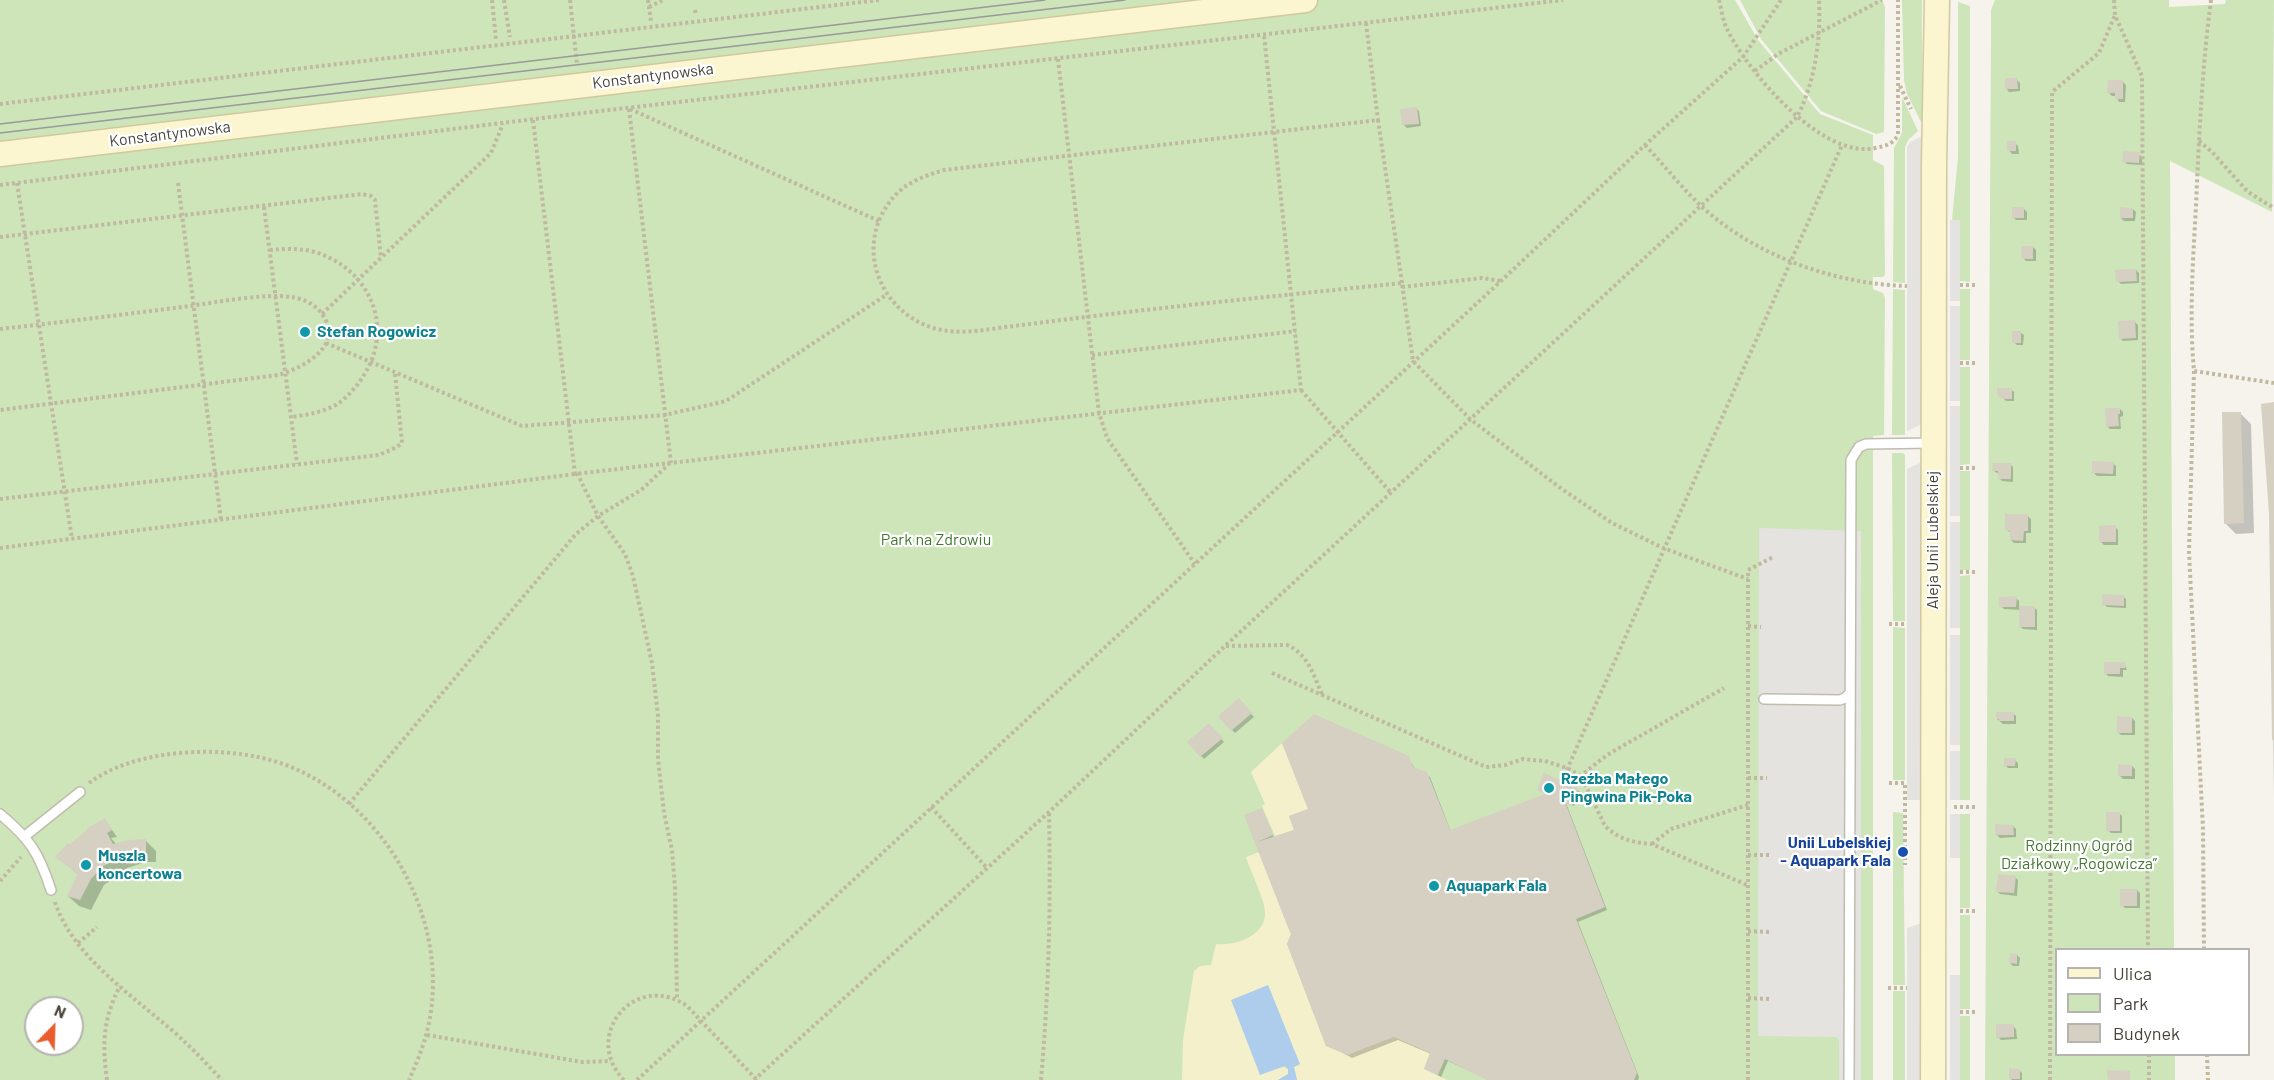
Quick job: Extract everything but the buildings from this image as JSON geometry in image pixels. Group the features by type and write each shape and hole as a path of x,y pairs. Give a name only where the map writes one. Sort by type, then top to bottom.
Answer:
{"main road":[{"name":"Konstantynowska","path":"0,154 1305,0"},
{"name":"Aleja Unii Lubelskiej","path":"1933,1080 1934,166 1937,0"}],"lane":[{"path":"1849,1080 1851,460 1859,447 1866,444 1934,443"},
{"path":"1764,699 1840,700 1845,699 1850,693"},
{"path":"25,836 80,792"},
{"path":"0,814 25,836 33,847 44,867 51,890"}],"path":[{"path":"492,0 496,39"},
{"path":"504,0 510,37"},
{"path":"570,0 579,73"},
{"path":"648,0 651,21"},
{"path":"649,7 663,0"},
{"path":"0,104 879,0"},
{"path":"0,185 533,120 1563,0"},
{"path":"1719,0 1725,25 1743,57 1797,117 1842,145 1869,151 1889,145 1898,135 1898,0"},
{"path":"637,1080 1645,145 1743,57 1781,0"},
{"path":"624,1080 610,1061 608,1048 609,1035 616,1018 624,1008 646,996 664,996 677,1000 703,1020 756,1080 1049,812 1225,646 1797,117 1817,53 1820,31 1819,0"},
{"path":"1755,71 1778,54 1882,0"},
{"path":"2114,0 2115,15 2142,76 2148,948"},
{"path":"2204,948 2203,829 2189,552 2194,371 2190,328 2198,141 2211,0"},
{"path":"2050,1080 2052,92 2099,53 2115,15"},
{"path":"1366,23 1413,361 1470,419 1597,514 1663,548 1748,579"},
{"path":"1264,34 1293,294 1301,390 1390,493"},
{"path":"1058,59 1099,413 1107,438 1195,564"},
{"path":"629,109 879,221"},
{"path":"629,109 670,464"},
{"path":"533,120 576,474 598,516 625,554 633,576 652,663 658,716 658,759 664,813 672,850 675,888 677,1000"},
{"path":"1378,120 944,170 919,177 897,192 879,221 874,241 875,261 880,282 886,295 911,320 942,330 962,333 1088,316 1293,294 1482,278 1501,281"},
{"path":"322,314 491,153 503,124"},
{"path":"2198,141 2248,192 2274,208"},
{"path":"1645,145 1702,206 1735,232 1766,250 1840,277 1907,286"},
{"path":"1562,781 1842,145"},
{"path":"17,183 72,539"},
{"path":"178,183 221,520"},
{"path":"0,237 362,194 371,196 376,207 381,258"},
{"path":"264,207 297,464"},
{"path":"270,250 296,249 319,254 344,266 370,295 377,318 377,341 370,362 358,383 338,404 310,414 291,417"},
{"path":"1960,285 1975,285"},
{"path":"326,343 522,426 665,415 726,401 886,295"},
{"path":"0,329 193,305 291,297 316,306 329,331 326,343 315,357 305,365 285,373 0,410"},
{"path":"1092,355 1296,331"},
{"path":"1960,363 1975,363"},
{"path":"2194,371 2274,383"},
{"path":"0,499 379,455 402,443 395,373"},
{"path":"0,548 576,474 1301,390"},
{"path":"349,804 569,541 598,516 641,490 670,464"},
{"path":"1960,468 1975,468"},
{"path":"1748,1080 1748,570 1773,557"},
{"path":"1960,572 1975,572"},
{"path":"1888,624 1907,624"},
{"path":"1748,626 1761,627"},
{"path":"1225,646 1287,645 1296,649 1306,658 1322,694"},
{"path":"1272,673 1486,767 1505,765 1523,759 1545,761 1567,768 1581,776 1605,826 1611,832 1636,843 1652,844 1748,885"},
{"path":"1570,784 1607,755 1724,688"},
{"path":"80,792 86,785 101,776 146,759 174,753 214,751 254,756 292,768 315,779 349,804 370,824 396,860 415,894 429,935 432,998 426,1035 409,1080"},
{"path":"1748,778 1767,778"},
{"path":"1889,783 1905,783 1905,865"},
{"path":"1652,844 1671,829 1748,805"},
{"path":"931,807 987,868"},
{"path":"1960,808 1975,807"},
{"path":"1041,1080 1048,995 1049,812"},
{"path":"0,881 33,847"},
{"path":"1748,855 1770,855"},
{"path":"51,890 63,923 78,943 120,986 187,1043 222,1080"},
{"path":"1960,911 1975,911"},
{"path":"78,943 97,927"},
{"path":"1748,932 1770,932"},
{"path":"107,1080 103,1054 105,1024 110,1005 120,986"},
{"path":"1888,988 1907,988"},
{"path":"1748,998 1770,999"},
{"path":"1960,1012 1975,1012"},
{"path":"426,1035 582,1062 610,1061"},
{"path":"2149,1056 2149,1080"},
{"path":"2207,1056 2208,1080"}],"green space":[{"name":"Park na Zdrowiu","path":"0,0 1735,0 1758,40 1820,114 1873,135 1873,160 1884,166 1885,275 1873,277 1873,289 1883,293 1885,298 1884,435 1873,436 1873,1080 0,1080"},
{"path":"1740,0 1882,0 1885,7 1884,132 1876,134 1821,111 1761,39"},
{"path":"1902,0 1922,0 1922,124 1907,94 1904,80"},
{"name":"Rodzinny Ogród Działkowy „Rogowicza”","path":"1995,0 2169,0 2169,7 2225,4 2226,0 2274,0 2272,212 2170,161 2174,948 2055,948 2055,1056 2175,1056 2175,1080 1985,1080 1991,10"},
{"path":"1958,2 1970,6 1970,282 1960,281 1960,220 1952,220 1958,157"},
{"path":"1902,97 1918,131 1909,139 1905,147 1905,283 1893,282 1894,148 1902,133"},
{"path":"1893,289 1905,290 1905,435 1892,435"},
{"path":"1960,289 1970,289 1970,360 1960,360"},
{"path":"1960,367 1970,367 1970,464 1960,465"},
{"path":"1892,453 1905,455 1905,621 1893,621"},
{"path":"1960,471 1970,471 1970,570 1960,570"},
{"path":"1970,575 1970,800 1960,800 1960,576"},
{"path":"1893,627 1905,628 1905,780 1893,780"},
{"path":"1893,812 1903,813 1905,985 1893,985"},
{"path":"1960,814 1970,814 1970,908 1960,908"},
{"path":"1960,915 1970,915 1970,1009 1960,1009"},
{"path":"1893,991 1905,991 1905,1080 1893,1080"},
{"path":"1960,1016 1970,1016 1970,1080 1960,1080"}],"sand":[{"path":"1282,743 1308,809 1289,816 1294,830 1275,836 1262,806 1265,804 1251,772"},
{"path":"1259,852 1291,934 1287,944 1326,1046 1348,1055 1394,1037 1430,1053 1424,1069 1447,1080 1297,1080 1294,1067 1299,1065 1268,985 1283,1067 1288,1069 1288,1074 1278,1080 1182,1080 1183,1040 1194,971 1200,966 1211,965 1216,944 1232,943 1248,938 1261,927 1264,920 1265,911 1262,899 1246,857"}],"shaded area":[{"path":"1922,136 1922,424 1907,431 1907,147 1910,142"},
{"path":"1950,220 1960,220 1960,301 1950,301"},
{"path":"1950,306 1960,306 1960,401 1950,401"},
{"path":"1950,406 1960,406 1960,516 1950,516"},
{"path":"1922,462 1922,800 1907,800 1907,469"},
{"path":"1950,522 1960,522 1960,628 1950,628"},
{"path":"1759,528 1861,531 1861,1080 1839,1080 1839,1041 1837,1037 1758,1036"},
{"path":"1950,635 1960,635 1960,745 1950,745"},
{"path":"1950,751 1960,751 1960,800 1950,800"},
{"path":"1950,814 1960,814 1960,858 1950,858"},
{"path":"1922,923 1922,1080 1907,1080 1907,928"},
{"path":"1950,975 1960,975 1960,1080 1950,1080"}],"water":[{"path":"1268,985 1300,1064 1294,1067 1297,1080 1278,1080 1288,1074 1285,1066 1260,1075 1231,1000"}],"tram line":[{"path":"0,124 1045,0"},
{"path":"0,133 1125,0"}],"place":[{"name":"Stefan Rogowicz","path":"305,332"},
{"name":"Rzeźba Małego Pingwina Pik-Poka","path":"1549,788"},
{"name":"Unii Lubelskiej - Aquapark Fala","path":"1903,852"},
{"name":"Muszla koncertowa","path":"86,865"},
{"name":"Aquapark Fala","path":"1434,886"}]}
